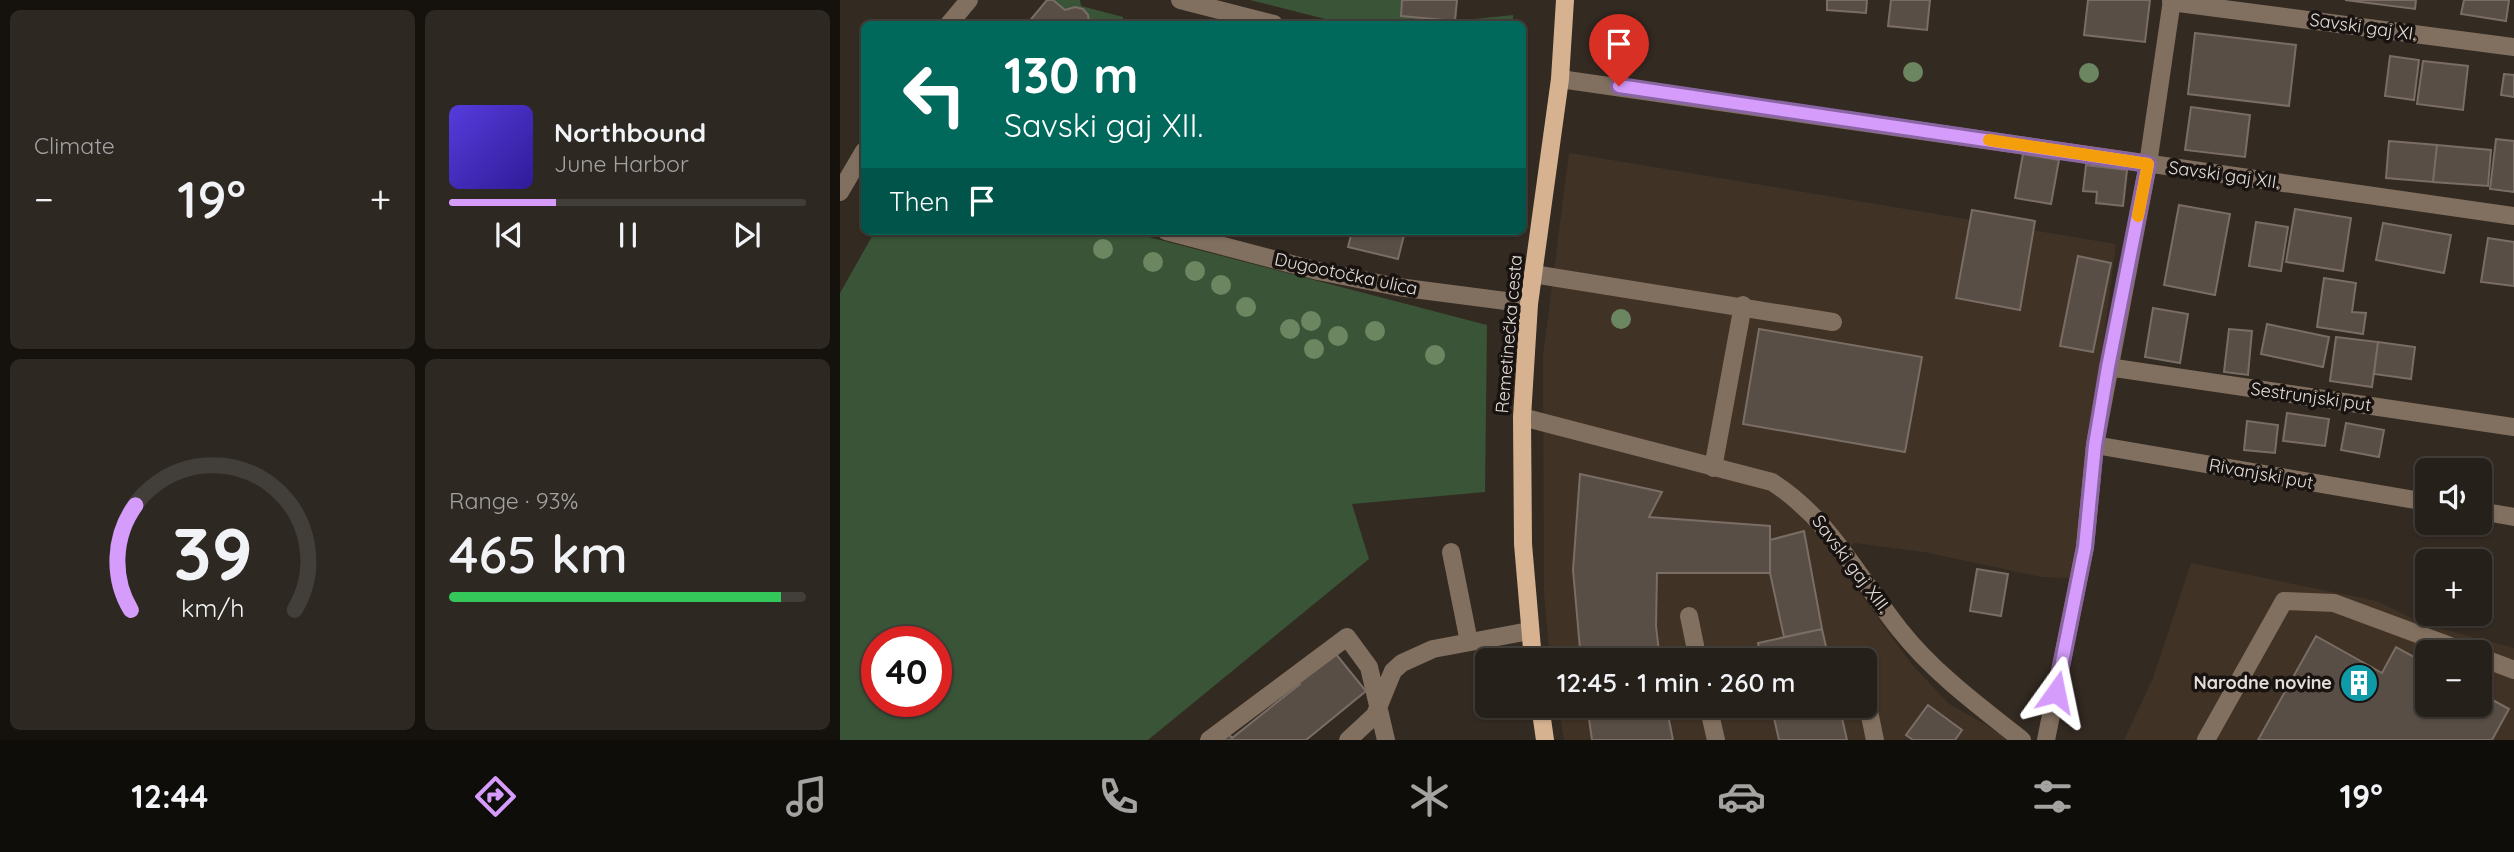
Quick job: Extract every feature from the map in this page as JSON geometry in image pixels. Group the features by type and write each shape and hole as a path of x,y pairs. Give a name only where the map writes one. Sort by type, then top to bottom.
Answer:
{"main road":[{"name":"Remetinečka cesta","path":"1531,648 1521,513 1522,417 1529,304 1560,79 1565,0"},
{"path":"1542,718 1545,740"}],"street":[{"path":"952,21 969,0"},
{"path":"1180,0 1262,21"},
{"path":"2046,740 2085,547 2095,445 2148,164 2171,1"},
{"name":"Savski gaj XI.","path":"2171,1 2514,47"},
{"name":"Savski gaj XII.","path":"1560,79 2514,216"},
{"path":"840,192 861,155"},
{"name":"Dugootočka ulica","path":"1183,235 1371,281 1529,304"},
{"path":"1533,274 1743,305 1833,322"},
{"path":"1713,468 1743,305"},
{"name":"Sestrunjski put","path":"2108,367 2514,427"},
{"name":"Savski gaj XIII.","path":"1522,417 1772,482 1800,500 1822,523 1899,629 1927,662 2000,733 2022,740"},
{"name":"Rivanjski put","path":"2095,445 2415,500"},
{"path":"2492,513 2514,517"},
{"path":"1451,552 1469,642"},
{"path":"2206,740 2284,601 2334,603 2434,640"},
{"path":"1689,616 1696,648"},
{"path":"1347,740 1375,715 1393,671 1414,657 1469,642 1529,631"},
{"path":"1209,740 1342,637 1350,638 1368,667 1386,740"},
{"path":"2492,662 2514,670"},
{"path":"1347,740 1379,713"},
{"path":"1711,718 1716,740"},
{"path":"1870,718 1875,740"}],"shaded area":[{"path":"1569,153 2116,244 2078,544 2069,578 2041,577 1924,552 1854,543 1836,560 1910,662 1948,703 2012,740 1564,740 1560,718 1877,718 1877,648 1549,648 1544,593 1543,356"},
{"path":"2191,563 2377,601 2415,620 2415,626 2431,626 2484,640 2415,640 2415,717 2492,717 2492,642 2514,648 2514,740 2124,740 2153,678"}],"green space":[{"path":"1053,0 1080,0 1081,6 1123,17 1123,21 1089,21 1082,9 1065,10"},
{"path":"1250,0 1402,0 1401,16 1455,21 1333,21"},
{"path":"1513,15 1513,21 1455,21"},
{"path":"873,235 1141,235 1487,325 1485,492 1352,504 1369,559 1148,740 840,740 840,293"}],"building":[{"path":"1047,0 1053,0 1065,10 1075,7 1083,9 1089,21 1030,21"},
{"path":"1402,0 1457,0 1455,21 1401,16"},
{"path":"1827,0 1867,0 1866,13 1827,10"},
{"path":"1891,0 1930,0 1927,30 1888,26"},
{"path":"2088,0 2150,0 2145,42 2084,35"},
{"path":"2345,0 2416,0 2415,9"},
{"path":"2464,0 2509,0 2506,21 2461,14"},
{"path":"2195,33 2296,45 2289,106 2188,94"},
{"path":"2390,56 2419,60 2414,100 2385,96"},
{"path":"2423,61 2468,66 2463,110 2417,104"},
{"path":"2504,74 2514,75 2514,97 2501,95"},
{"path":"2191,107 2250,115 2245,157 2185,150"},
{"path":"2496,139 2514,141 2514,192 2490,189"},
{"path":"2389,141 2437,145 2433,182 2386,178"},
{"path":"2437,145 2491,150 2488,186 2433,182"},
{"path":"2023,154 2059,160 2051,204 2015,198"},
{"path":"2086,165 2127,170 2123,206 2096,203 2097,192 2083,191"},
{"path":"2179,205 2230,214 2215,295 2164,285"},
{"path":"2295,209 2351,218 2343,271 2286,262"},
{"path":"1972,210 2035,221 2020,310 1956,298"},
{"path":"2256,222 2288,227 2281,271 2249,266"},
{"path":"2383,223 2451,235 2444,273 2376,260"},
{"path":"1351,235 1404,235 1398,259 1348,247"},
{"path":"2488,238 2514,242 2514,286 2481,282"},
{"path":"2078,256 2111,263 2093,352 2060,346"},
{"path":"2324,278 2356,283 2352,312 2366,313 2363,334 2317,327"},
{"path":"2153,308 2188,314 2180,363 2145,357"},
{"path":"2267,324 2329,337 2323,367 2261,354"},
{"path":"1759,329 1922,357 1905,452 1743,424"},
{"path":"2229,329 2252,331 2248,375 2224,372"},
{"path":"2336,337 2378,342 2372,387 2330,381"},
{"path":"2378,342 2415,347 2411,379 2374,374"},
{"path":"2287,413 2329,419 2325,446 2283,441"},
{"path":"2247,421 2278,425 2275,453 2244,450"},
{"path":"2346,423 2384,430 2379,457 2341,450"},
{"path":"1580,474 1662,492 1649,517 1770,526 1770,573 1657,573 1656,626 1659,648 1580,648 1573,570"},
{"path":"1804,531 1822,629 1784,637 1770,573 1770,540"},
{"path":"1977,569 2008,574 2001,616 1970,611"},
{"path":"1822,629 1826,648 1759,648 1758,643"},
{"name":"Narodne novine","path":"2316,636 2382,673 2396,647 2415,657 2415,717 2492,717 2492,700 2509,709 2492,740 2258,740"},
{"path":"1331,648 1366,691 1306,740 1217,740 1227,732 1232,738 1300,684 1295,678"},
{"path":"1928,705 1962,730 1955,740 1913,740 1906,735"},
{"path":"1589,718 1669,718 1673,740 1592,740"},
{"path":"1774,718 1842,718 1847,740 1779,740"}],"slow traffic":[{"path":"1989,140 2148,164 2138,216"}],"place":[{"name":"Narodne novine","path":"2359,683"}],"route":[{"path":"1619,86 2148,164 2108,367 2095,445 2085,547 2056,692"}]}
